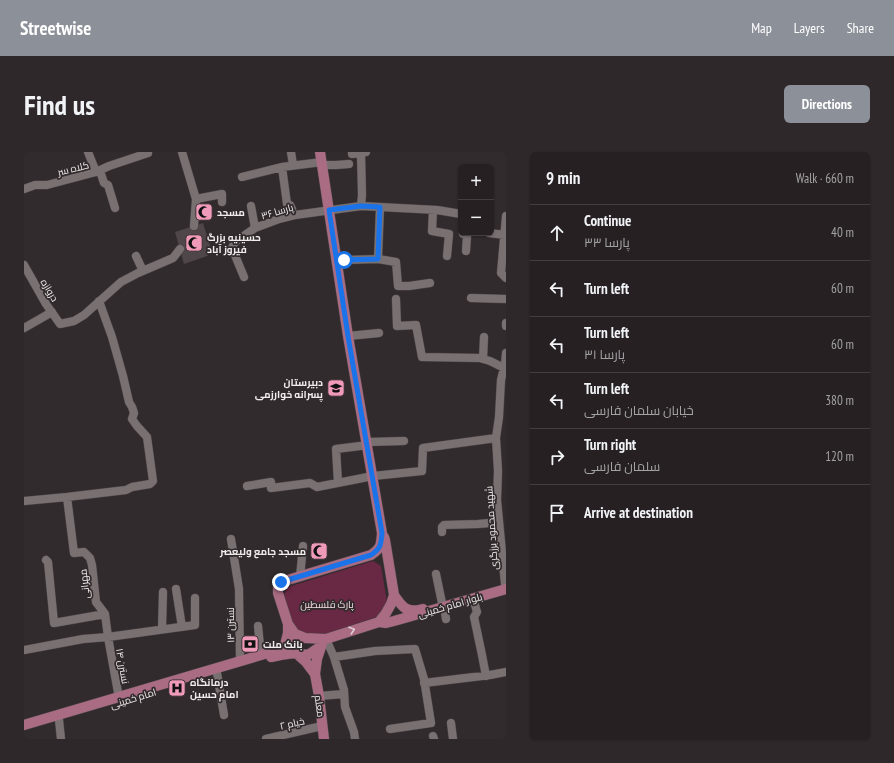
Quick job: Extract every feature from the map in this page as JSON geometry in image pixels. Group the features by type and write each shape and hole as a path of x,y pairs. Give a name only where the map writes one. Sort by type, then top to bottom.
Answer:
{"main road":[{"path":"289,651 308,655 323,643 379,622 391,604 394,595 348,336 321,160"},
{"path":"315,674 306,662 289,651 285,645 288,628 278,593 278,588 281,582 371,555 380,547 382,533"},
{"path":"371,555 384,561 391,573"},
{"name":"بلوار امام خمینی","path":"394,595 401,606 405,609 416,611 473,598 506,586"},
{"name":"بلوار امام خمینی","path":"379,622 394,621 506,586"},
{"path":"288,628 295,634 304,638 323,643"},
{"path":"315,674 323,643"},
{"name":"امام خمینی","path":"24,725 261,655 289,651"},
{"name":"امام خمینی","path":"24,730 289,651"},
{"name":"معلم","path":"315,674 324,739"}],"street":[{"path":"88,152 104,183 108,185 115,208"},
{"path":"182,152 196,199 194,226"},
{"path":"291,152 293,165"},
{"path":"352,152 352,154 364,153 361,206"},
{"name":"کلاه سر","path":"24,189 35,185 47,184 98,171 148,153"},
{"path":"242,177 282,167 321,160 336,165 349,164"},
{"path":"282,167 287,204 290,205 292,209"},
{"path":"196,199 222,194 222,202"},
{"path":"251,206 255,228"},
{"name":"پارسا ۳۶","path":"244,277 232,248 235,242 255,228 279,218 361,206 433,210 458,214"},
{"path":"378,259 380,207"},
{"path":"433,210 432,231 449,234 448,256"},
{"path":"504,275 506,216"},
{"path":"494,234 505,235"},
{"path":"466,251 467,236"},
{"path":"24,501 67,498 126,490 132,487 150,484 153,481 147,437 132,419 134,413 129,402 112,337 99,300 121,282 173,258 180,249"},
{"path":"136,256 142,271"},
{"path":"344,260 378,259 396,262 398,286 430,283"},
{"name":"دروازه","path":"24,265 60,324 74,321 84,315 99,300"},
{"path":"471,298 506,299"},
{"path":"396,299 397,326 416,325 422,357 483,359 505,366"},
{"path":"24,328 52,312"},
{"path":"348,336 379,333"},
{"path":"483,359 484,337"},
{"name":"شهید محمود برزگری","path":"506,353 505,366 501,380 500,409 496,438 498,471 497,500 506,586"},
{"path":"247,486 271,482 271,488 310,483 318,487 373,476 422,471 423,448 496,438"},
{"path":"338,483 336,449 367,444 404,441"},
{"name":"مهرانی","path":"67,498 74,553 84,552 90,558 96,602 105,614 108,637"},
{"path":"442,532 442,527 444,525 499,523"},
{"name":"نسترن ۱۳","path":"230,539 239,589 240,661"},
{"path":"300,576 303,546"},
{"path":"46,560 48,562 54,623 105,614"},
{"path":"436,574 446,619"},
{"path":"176,588 182,627"},
{"path":"162,629 163,592"},
{"path":"24,650 83,639 195,625 195,598"},
{"path":"473,598 477,612 474,617 486,676"},
{"path":"258,626 261,655"},
{"name":"نسترن ۱۴","path":"108,637 119,698"},
{"path":"323,643 334,657 344,690 345,707 355,739"},
{"path":"334,657 375,651 415,649 424,683 431,723 390,729"},
{"path":"424,683 486,676 506,672"},
{"path":"216,673 224,715"},
{"path":"319,696 344,694"},
{"path":"59,720 61,739"},
{"path":"451,723 453,739"},
{"name":"خیام ۲","path":"266,739 322,726"}],"green space":[{"name":"پارک فلسطین","path":"373,561 381,566 387,602 379,616 323,635 304,636 294,631 284,594 288,587"}],"building":[{"path":"203,223 212,252 207,256 184,264 175,232"}],"place":[{"name":"مسجد","path":"204,212"},
{"name":"حسینیه بزرگ فیروز آباد","path":"194,243"},
{"name":"دبیرستان پسرانه خوارزمی","path":"336,388"},
{"name":"مسجد جامع ولیعصر","path":"319,551"},
{"name":"بانک ملت","path":"250,644"},
{"name":"درمانگاه امام حسین","path":"177,688"}],"route":[{"path":"281,582 371,555 378,550 381,544 382,533 348,336 329,210 361,206 380,207 378,259 344,260"}]}
